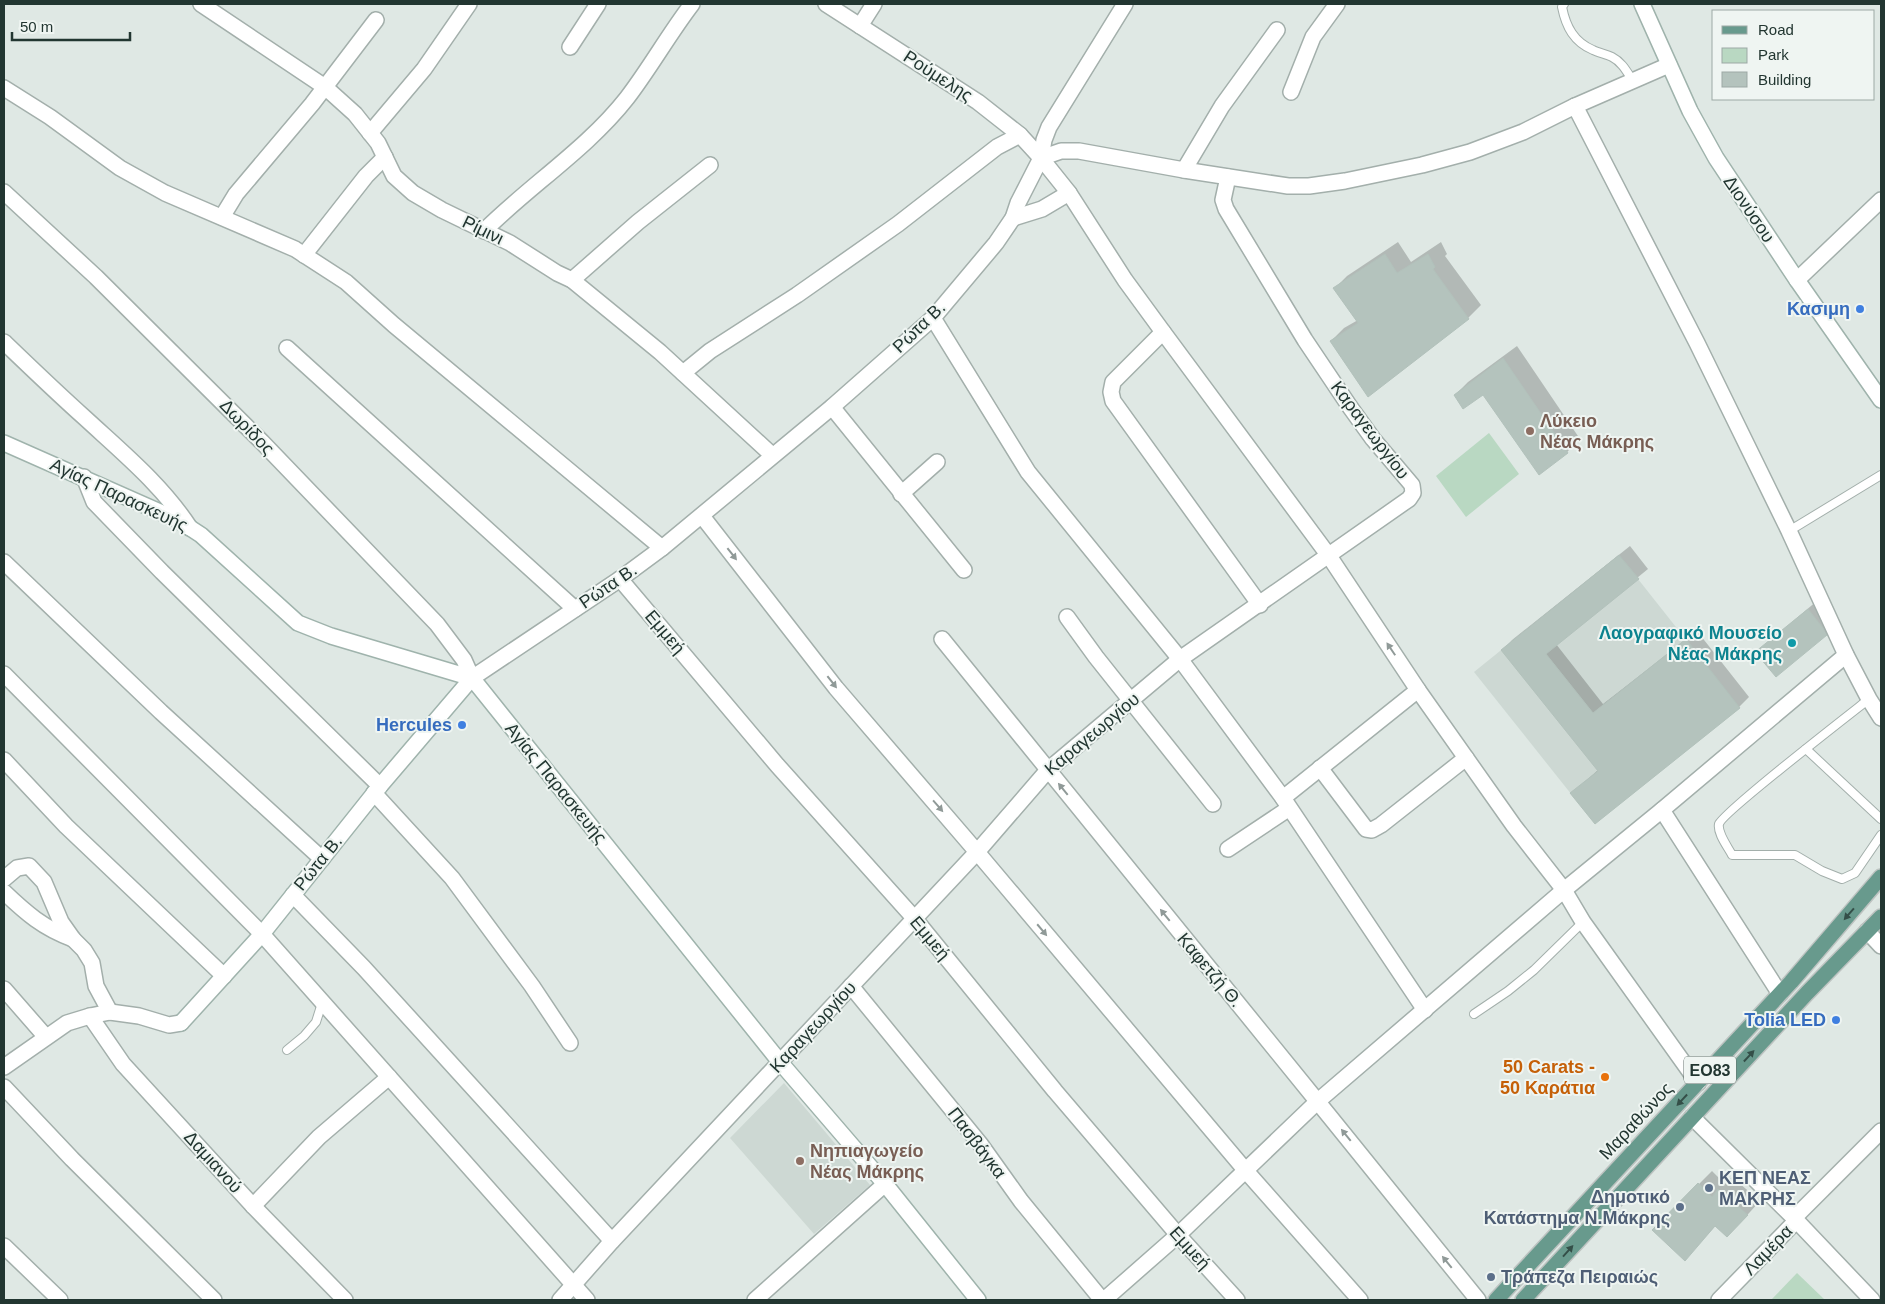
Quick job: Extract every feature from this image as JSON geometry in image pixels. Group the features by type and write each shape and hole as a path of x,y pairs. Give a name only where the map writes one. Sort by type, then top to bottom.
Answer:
{"main road":[{"name":"Μαραθώνος","path":"1496,1300 1780,994 1881,877"},
{"name":"ΕΟ83","path":"1523,1300 1807,993 1881,917"}],"street":[{"name":"Ρίμινι","path":"202,4 325,87 355,114 386,157 394,176 413,193 510,243 557,273 572,280 660,352 772,455"},
{"path":"370,133 424,69 469,4"},
{"path":"570,47 598,4"},
{"path":"484,231 505,210 573,152 621,105 692,4"},
{"name":"Ρούμελης","path":"826,4 978,102 1020,135 1042,158 1069,193 1125,280 1329,556 1418,690 1514,826 1564,890 1583,922 1698,1083"},
{"path":"860,26 874,4"},
{"name":"Ρώτα Β.","path":"110,1012 139,1016 169,1025 181,1023 262,934 377,790 472,678 620,579 662,548 832,407 933,318 996,243 1013,218 1018,203 1042,158 1044,140 1049,127 1125,4"},
{"path":"1291,92 1313,37 1337,4"},
{"name":"Διονύσου","path":"1642,4 1668,65 1694,119 1716,158 1797,280 1881,400"},
{"path":"222,217 236,194 325,87 376,20"},
{"path":"1184,170 1222,106 1276,30"},
{"path":"1042,158 1061,151 1079,151 1288,186 1309,186 1345,181 1422,165 1470,152 1524,132 1575,106 1668,65"},
{"path":"4,88 120,168 166,193 295,249 346,282 394,326 662,548"},
{"path":"1575,106 1697,343 1846,655 1868,699 1881,718"},
{"path":"683,374 710,351 797,295 898,224 997,147 1020,135"},
{"path":"304,255 366,176 386,157"},
{"path":"572,280 631,228 710,165"},
{"name":"Καραγεωργίου","path":"560,1300 612,1241 977,852 1048,770 1180,659 1329,556 1409,499 1413,493 1412,485 1373,439 1350,407 1306,340 1226,209 1223,200 1228,177"},
{"name":"Δωρίδος","path":"4,192 96,277 269,449 437,624 464,660 472,678"},
{"path":"1013,218 1042,209 1069,193"},
{"path":"1797,280 1881,200"},
{"path":"933,318 1028,472 1180,659 1286,804 1425,1010"},
{"path":"1163,332 1113,382 1111,392 1113,401 1260,605"},
{"path":"4,342 146,474 176,507 190,528"},
{"path":"287,348 574,609"},
{"path":"832,407 964,570"},
{"name":"Αγίας Παρασκευής","path":"4,443 171,516 201,535 298,623 331,636 472,678 780,1062 885,1184 978,1300"},
{"path":"901,494 937,462"},
{"path":"84,477 94,502 377,790 452,878 532,986 570,1043"},
{"path":"702,516 836,688 1246,1171 1360,1300"},
{"path":"4,562 161,712 322,859"},
{"name":"Εμμεή","path":"620,579 777,765 914,918 1055,1091 1178,1235 1237,1300"},
{"path":"1067,617 1096,657 1213,804"},
{"name":"Καφετζή Θ.","path":"942,639 1478,1300"},
{"path":"1103,1300 1178,1235 1318,1101 1564,890 1846,655"},
{"path":"4,674 262,934 586,1300"},
{"path":"1228,849 1286,804 1320,768 1418,690"},
{"path":"1320,768 1366,829 1372,830 1466,758"},
{"path":"4,760 66,826 224,976"},
{"path":"1662,810 1780,994"},
{"path":"4,879 17,868 29,866 44,882 61,922 92,963 96,986 110,1012 67,1023 4,1067"},
{"path":"4,892 32,918 53,932 73,939"},
{"path":"293,895 364,968 612,1241"},
{"path":"1867,931 1881,946"},
{"name":"Πασβάγκα","path":"851,986 981,1145 1021,1201 1103,1300"},
{"path":"4,988 46,1037"},
{"name":"Δαμιανού","path":"90,1016 123,1064 253,1206 345,1300"},
{"path":"253,1206 318,1137 389,1077"},
{"path":"4,1087 72,1159 214,1300"},
{"path":"1692,1117 1872,1300"},
{"name":"Λαμέρα","path":"1719,1300 1881,1131"},
{"path":"755,1300 885,1184"},
{"path":"4,1246 60,1300"}],"lane":[{"path":"1564,4 1562,7 1570,32 1580,43 1621,63 1633,81"},
{"path":"1788,531 1881,475"},
{"path":"1868,699 1720,822 1718,829 1732,855 1795,854 1822,871 1842,879 1855,873 1881,835"},
{"path":"1806,749 1881,820"},
{"path":"1474,1014 1508,991 1534,970 1583,922"},
{"path":"287,1050 304,1036 316,1022 322,1003"}],"shaded area":[{"path":"1619,555 1740,708 1595,824 1474,672"},
{"name":"Νηπιαγωγείο Νέας Μάκρης","path":"784,1083 870,1185 814,1234 730,1138"}],"green space":[{"path":"1489,433 1519,474 1466,517 1436,476"},
{"path":"1797,1273 1824,1299 1824,1300 1771,1300"}],"building":[{"path":"1385,254 1397,273 1428,254 1435,267 1433,269 1469,319 1368,397 1330,341 1358,323 1333,288"},
{"name":"Λύκειο Νέας Μάκρης","path":"1503,358 1568,453 1539,475 1483,395 1463,409 1454,395"},
{"path":"1619,555 1639,579 1546,654 1593,713 1686,639 1740,708 1595,824 1570,793 1598,771 1501,650"},
{"name":"Λαογραφικό Μουσείο Νέας Μάκρης","path":"1808,609 1827,635 1776,677 1755,652"},
{"path":"1698,1183 1712,1197 1718,1189 1748,1215 1727,1237 1715,1226 1685,1261 1652,1230"}],"place":[{"name":"Κασιμη","path":"1860,309"},
{"name":"Λύκειο Νέας Μάκρης","path":"1530,431"},
{"name":"Λαογραφικό Μουσείο Νέας Μάκρης","path":"1792,643"},
{"name":"Hercules","path":"462,725"},
{"name":"Tolia LED","path":"1836,1020"},
{"name":"50 Carats - 50 Καράτια","path":"1605,1077"},
{"name":"Νηπιαγωγείο Νέας Μάκρης","path":"800,1161"},
{"name":"ΚΕΠ ΝΕΑΣ ΜΑΚΡΗΣ","path":"1709,1188"},
{"name":"Δημοτικό Κατάστημα Ν.Μάκρης","path":"1680,1207"},
{"name":"Τράπεζα Πειραιώς","path":"1491,1277"}]}
